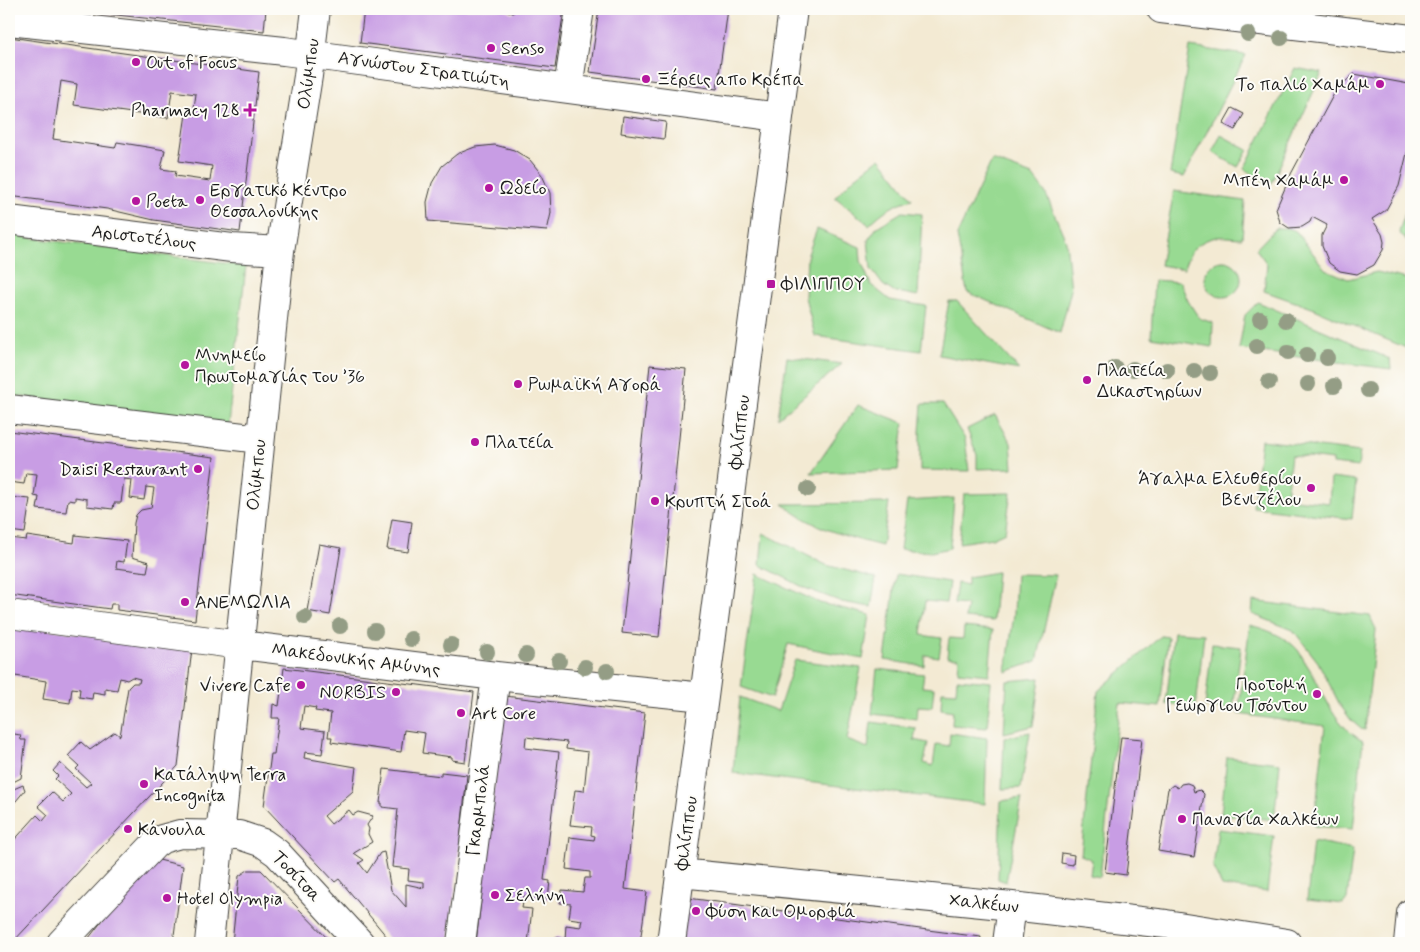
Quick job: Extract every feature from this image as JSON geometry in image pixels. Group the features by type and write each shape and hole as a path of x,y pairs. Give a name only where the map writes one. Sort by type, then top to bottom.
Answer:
{"street":[{"name":"Ολύμπου","path":"209,943 280,251 311,54 316,9"},
{"path":"568,88 580,9"},
{"name":"Φιλίππου","path":"670,943 704,697 793,9"},
{"path":"1161,9 1411,39"},
{"name":"Αγνώστου Στρατιώτη","path":"9,20 311,54 779,116"},
{"name":"Αριστοτέλους","path":"9,220 232,248 280,251"},
{"path":"9,409 260,439"},
{"name":"Μακεδονικής Αμύνης","path":"9,614 240,645 496,676 704,697"},
{"name":"Γκαρμπολά","path":"461,943 496,676"},
{"name":"Τοσίτσα","path":"61,943 154,845 170,836 180,834 248,836 271,848 360,943"},
{"name":"Χαλκέων","path":"680,873 1012,906 1164,934 1287,943"},
{"path":"1006,943 1012,906"},
{"path":"1408,943 1411,913"}],"green space":[{"path":"1190,47 1246,55 1184,177 1170,174"},
{"path":"1295,68 1322,73 1271,185 1244,169"},
{"path":"1221,135 1248,150 1238,167 1212,152"},
{"path":"880,158 912,199 889,209 869,225 835,197 854,178"},
{"path":"992,160 1032,175 1045,192 1066,241 1071,290 1060,333 967,292 957,235"},
{"path":"1174,191 1245,201 1242,238 1220,237 1205,241 1191,252 1184,269 1160,265"},
{"path":"1411,193 1411,247 1399,232"},
{"path":"902,212 922,214 918,296 892,291 883,285 871,269 868,240 877,227"},
{"path":"1276,228 1288,228 1296,231 1325,269 1348,279 1377,272 1411,280 1411,350 1312,308 1264,291 1267,264 1256,249"},
{"path":"817,229 860,247 861,261 871,285 890,300 926,306 921,351 815,336 805,297 807,257"},
{"path":"9,235 246,266 228,424 9,395"},
{"path":"1223,261 1230,262 1236,266 1240,272 1240,286 1236,292 1230,296 1223,297 1216,296 1210,292 1206,286 1205,279 1206,272 1210,266 1216,262"},
{"path":"1154,280 1180,282 1188,301 1199,318 1213,323 1212,347 1151,337"},
{"path":"949,301 957,301 1019,370 939,355"},
{"path":"1258,302 1390,359 1391,369 1239,349 1245,315"},
{"path":"787,357 842,364 778,418"},
{"path":"922,404 943,404 965,439 969,471 920,470"},
{"path":"858,405 904,423 898,470 811,473"},
{"path":"995,415 1011,443 1013,468 977,469 977,455 967,429"},
{"path":"1261,440 1360,452 1358,467 1333,464 1333,460 1291,455 1286,498 1329,503 1331,478 1356,481 1352,519 1253,507"},
{"path":"1011,493 1005,532 992,538 959,543 964,494"},
{"path":"954,498 950,548 931,552 900,549 907,501"},
{"path":"889,503 882,546 830,531 806,519 783,504"},
{"path":"763,533 826,565 876,578 871,607 842,602 805,588 760,565"},
{"path":"997,572 993,621 965,618 967,605 954,604 957,583 968,585 968,577"},
{"path":"757,574 820,603 870,615 863,659 788,644 772,698 741,687"},
{"path":"896,574 949,582 946,603 925,601 921,635 942,638 939,657 925,655 924,666 885,660"},
{"path":"1016,574 1056,575 1037,661 1006,672 1014,614"},
{"path":"1253,601 1370,616 1376,630 1365,730 1361,729 1351,720 1340,705 1318,662 1293,630 1252,614"},
{"path":"1250,625 1279,636 1296,648 1312,672 1336,716 1352,734 1363,741 1353,829 1314,826 1325,726 1238,714"},
{"path":"964,627 993,630 989,675 958,672 959,658 947,657 949,638 963,639"},
{"path":"1174,632 1204,634 1196,708 1166,704"},
{"path":"1161,636 1168,637 1160,707 1120,703 1100,877 1090,875 1092,860 1081,855 1098,691"},
{"path":"1212,644 1241,647 1233,710 1205,707"},
{"path":"795,660 861,668 847,740 868,748 871,722 916,728 914,740 928,743 924,763 933,766 936,744 949,746 950,733 987,738 985,804 733,773 740,697 778,711"},
{"path":"877,669 924,674 922,687 934,688 932,707 918,706 917,719 872,714"},
{"path":"1040,678 1033,726 1004,733 1007,681"},
{"path":"957,679 991,682 987,728 952,725 953,711 941,709 942,691 956,692"},
{"path":"1030,732 1021,788 1002,789 1004,738"},
{"path":"1227,757 1280,763 1274,820 1221,814"},
{"path":"1022,798 1006,882 998,879 1001,801"},
{"path":"1218,829 1274,836 1267,892 1222,886 1213,868"},
{"path":"1313,841 1353,849 1347,899 1343,904 1307,900"}],"building":[{"path":"70,9 266,9 264,31"},
{"path":"364,9 503,9 513,13 515,9 564,9 555,68 360,43"},
{"path":"599,9 728,9 717,89 590,72"},
{"path":"9,37 259,72 240,232 154,220 107,209 9,196","holes":["61,81 77,84 74,105 168,118 172,91 196,94 193,115 186,114 179,161 212,166 210,181 175,176 176,171 161,169 165,150 117,142 115,148 53,139"]},
{"name":"Μπέη Χαμάμ","path":"1354,74 1409,84 1411,105 1411,137 1399,186 1386,210 1372,219 1382,234 1383,250 1374,265 1357,274 1340,271 1329,263 1322,246 1322,235 1327,225 1312,217 1310,222 1302,227 1289,228 1280,222 1276,209 1291,174 1336,90"},
{"path":"1232,108 1244,114 1235,130 1223,124"},
{"path":"623,116 666,122 664,139 621,133"},
{"name":"Ωδείο","path":"495,145 514,150 530,160 542,175 550,193 551,213 547,231 428,221 427,202 432,183 442,166 457,154 475,147"},
{"name":"Κρυπτή Στοά","path":"650,365 686,369 659,637 622,633"},
{"path":"9,431 214,457 195,620 117,610 117,604 111,604 110,609 9,595 9,538 26,540 27,536 74,543 75,535 127,541 124,562 117,561 116,568 147,572 149,562 132,557 134,523 136,515 141,510 151,508 154,488 146,487 144,500 130,498 132,480 124,479 121,503 114,503 113,509 87,506 87,499 75,497 75,501 68,500 66,512 37,509 39,497 34,496 37,474 26,473 24,484 9,482"},
{"path":"9,497 30,499 25,533 9,531"},
{"path":"392,519 412,522 408,552 387,549"},
{"path":"319,544 341,548 330,615 307,611"},
{"path":"9,624 192,649 178,766 12,943 9,943 9,846 37,815 43,821 48,815 38,806 52,792 63,802 71,794 55,779 58,776 53,771 60,763 86,787 91,783 76,769 79,766 68,756 81,742 90,750 115,732 120,736 128,688 133,683 139,683 140,679 132,677 127,680 120,678 117,690 105,688 105,694 93,692 92,699 79,697 80,689 72,688 70,703 43,699 46,681 9,675"},
{"path":"284,668 474,692 465,762 452,760 452,757 422,753 425,733 404,730 401,752 331,742 332,737 328,737 331,713 315,711 316,708 304,706 301,728 325,731 322,754 305,752 304,758 356,767 353,791 324,816 331,824 349,810 353,815 358,812 373,816 367,825 369,829 368,834 372,842 354,853 364,860 359,863 367,873 380,853 384,852 391,890 406,907 406,884 424,888 424,882 408,880 409,869 392,867 398,809 382,807 382,803 380,803 384,769 441,776 441,772 467,775 449,943 392,943 339,879 335,882 264,806 271,754 274,754 279,718 272,718 273,704 279,706"},
{"path":"505,696 645,713 625,889 647,892 640,943 554,943 555,937 565,939 566,925 581,927 582,920 569,918 571,904 560,903 562,890 583,892 585,878 590,878 590,872 566,869 570,837 594,840 595,836 591,835 592,827 570,825 575,790 584,791 588,752 566,749 567,742 526,737 525,748 559,752 544,880 550,881 548,899 524,896 522,908 532,909 528,943 476,943"},
{"path":"9,733 20,735 21,740 26,740 21,778 13,782 9,782"},
{"path":"1121,737 1142,739 1126,875 1105,872"},
{"name":"Παναγία Χαλκέων","path":"1187,783 1192,785 1194,792 1200,790 1204,794 1194,857 1158,851 1168,789 1173,785 1178,788 1181,784"},
{"path":"23,785 25,790 9,806 9,791"},
{"path":"1062,853 1074,855 1073,865 1061,863"},
{"path":"151,858 183,866 173,943 136,943 132,939 128,943 85,943"},
{"path":"248,870 261,870 332,943 232,943 239,876"},
{"path":"688,898 981,937 980,943 729,943 721,941 721,943 681,943"},
{"path":"1027,939 1051,942 1051,943 1026,943"}],"place":[{"name":"Senso","path":"491,48"},
{"name":"Out of Focus","path":"136,62"},
{"name":"Ξέρεις απο Κρέπα","path":"646,79"},
{"name":"Το παλιό Χαμάμ","path":"1380,84"},
{"name":"Pharmacy 128","path":"250,110"},
{"name":"Μπέη Χαμάμ","path":"1344,180"},
{"name":"Ωδείο","path":"489,188"},
{"name":"Εργατικό Κέντρο Θεσσαλονίκης","path":"200,200"},
{"name":"Poeta","path":"136,201"},
{"name":"ΦΙΛΙΠΠΟΥ","path":"771,284"},
{"name":"Μνημείο Πρωτομαγιάς του ’36","path":"185,365"},
{"name":"Πλατεία Δικαστηρίων","path":"1087,380"},
{"name":"Ρωμαϊκή Αγορά","path":"518,384"},
{"name":"Πλατεία","path":"475,442"},
{"name":"Daisi Restaurant","path":"198,469"},
{"name":"Άγαλμα Ελευθερίου Βενιζέλου","path":"1311,488"},
{"name":"Κρυπτή Στοά","path":"655,501"},
{"name":"ΑΝΕΜΩΛΙΑ","path":"185,602"},
{"name":"Vivere Cafe","path":"301,685"},
{"name":"NORBIS","path":"396,692"},
{"name":"Προτομή Γεώργιου Τσόντου","path":"1317,694"},
{"name":"Art Core","path":"461,713"},
{"name":"Κατάληψη Terra Incognita","path":"144,784"},
{"name":"Παναγία Χαλκέων","path":"1182,819"},
{"name":"Κάνουλα","path":"128,829"},
{"name":"Σελήνη","path":"495,895"},
{"name":"Hotel Olympia","path":"167,898"},
{"name":"Φύση και Ομορφιά","path":"696,911"}]}
